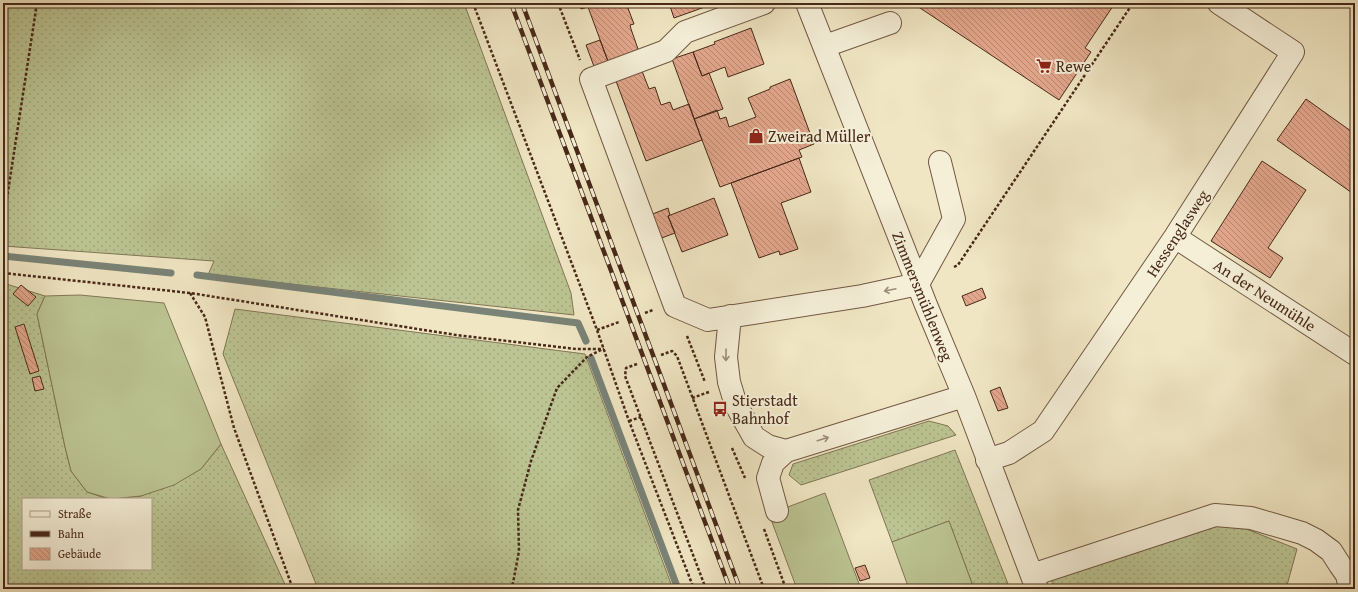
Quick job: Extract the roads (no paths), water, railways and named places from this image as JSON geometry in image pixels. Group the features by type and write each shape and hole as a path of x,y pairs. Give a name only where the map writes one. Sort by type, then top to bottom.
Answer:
{"street":[{"path":"764,3 685,32 666,51 591,79 675,306 708,320 862,296 918,284 954,219 940,162"},
{"name":"Zimmersmühlenweg","path":"807,3 964,396 1034,582"},
{"name":"Hessenglasweg","path":"987,460 1009,453 1043,431 1175,237 1293,52 1219,3"},
{"path":"825,46 890,23"},
{"name":"An der Neumühle","path":"1175,237 1355,354"},
{"path":"730,316 726,356 729,382 736,405 754,437 768,446 786,451"},
{"path":"769,517 768,478 773,463 786,451 964,396"},
{"path":"1034,582 1215,515 1251,518 1302,533 1316,540 1331,551 1348,575 1350,589"}],"waterway":[{"path":"3,256 171,273"},
{"path":"197,275 578,323 586,341"},
{"path":"591,358 678,589"}],"railway":[{"path":"511,3 730,589"},
{"path":"522,3 740,589"}],"place":[{"name":"Rewe","path":"1044,66"},
{"name":"Zweirad Müller","path":"756,136"},
{"name":"Stierstadt Bahnhof","path":"720,409"}]}
